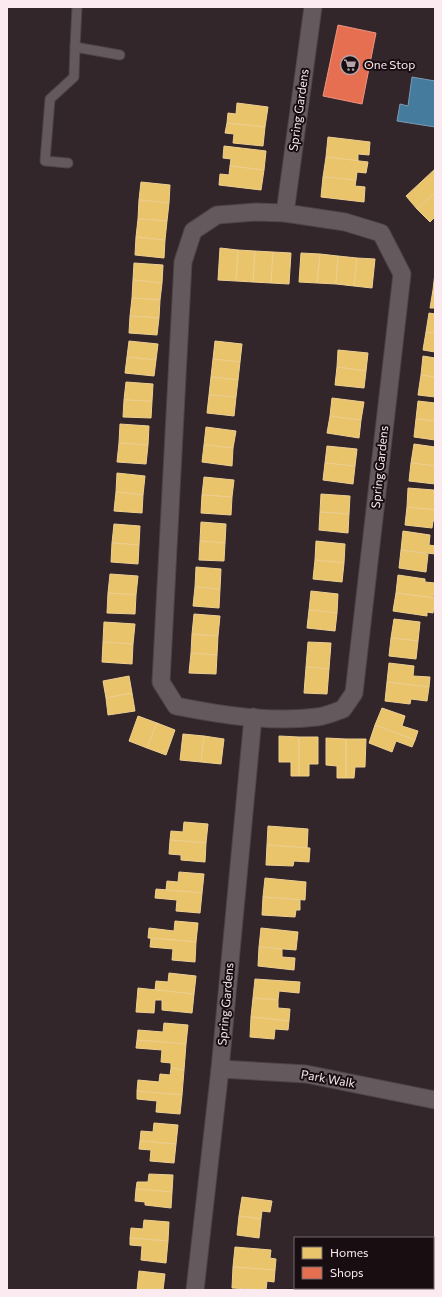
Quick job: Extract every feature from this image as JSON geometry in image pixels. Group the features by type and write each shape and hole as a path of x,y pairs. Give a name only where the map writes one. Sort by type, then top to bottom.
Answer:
{"street":[{"name":"Spring Gardens","path":"286,213 313,7"},
{"name":"Spring Gardens","path":"256,212 286,213 345,222 381,233 402,274 354,693 343,709 318,717 253,717 176,706 160,682 183,262 193,231 216,215 256,212"},
{"name":"Spring Gardens","path":"195,1290 220,1068 253,717"},
{"name":"Park Walk","path":"220,1068 306,1074 435,1100"}],"lane":[{"path":"68,163 45,161 50,99 74,77 77,7"},
{"path":"75,47 120,55"}],"building: Homes":[{"path":"237,103 268,107 265,127 227,123 228,113 236,114"},
{"path":"227,123 265,127 263,146 233,143 234,134 225,133"},
{"path":"328,137 370,142 369,155 358,154 358,161 326,157"},
{"path":"224,146 266,151 264,170 230,166 231,159 223,158"},
{"path":"326,157 368,162 366,173 357,172 356,180 323,177"},
{"path":"230,166 264,170 261,190 219,185 220,174 229,175"},
{"path":"435,169 435,193 417,209 406,196"},
{"path":"323,177 356,180 355,186 365,187 364,202 321,197"},
{"path":"141,182 170,185 169,203 139,200"},
{"path":"435,193 435,217 430,222 417,209"},
{"path":"139,200 169,203 167,221 138,219"},
{"path":"138,219 167,221 165,240 136,237"},
{"path":"136,237 165,240 164,258 135,255"},
{"path":"220,248 238,250 236,281 218,280"},
{"path":"238,250 255,251 253,282 236,281"},
{"path":"255,251 273,252 271,283 253,282"},
{"path":"273,252 291,253 289,284 271,283"},
{"path":"301,253 320,254 317,283 299,282"},
{"path":"320,254 338,256 336,284 317,283"},
{"path":"338,256 357,258 354,286 336,284"},
{"path":"357,258 375,259 372,288 354,286"},
{"path":"134,263 163,265 162,283 133,280"},
{"path":"435,273 435,290 433,290"},
{"path":"133,280 162,283 160,300 132,298"},
{"path":"433,290 435,290 435,308 430,308"},
{"path":"132,298 160,300 159,318 130,316"},
{"path":"429,313 435,314 435,333 426,332"},
{"path":"130,316 159,318 157,335 129,333"},
{"path":"426,332 435,333 435,352 423,350"},
{"path":"129,341 158,344 156,360 127,357"},
{"path":"215,341 242,344 240,362 213,359"},
{"path":"338,350 368,353 366,371 337,367"},
{"path":"423,356 435,358 435,377 421,375"},
{"path":"127,357 156,360 154,376 125,373"},
{"path":"213,359 240,362 238,380 211,377"},
{"path":"337,367 366,371 364,388 335,385"},
{"path":"421,375 435,377 435,397 418,395"},
{"path":"211,377 238,380 236,397 209,395"},
{"path":"126,382 153,384 152,401 124,400"},
{"path":"209,395 236,397 234,416 207,413"},
{"path":"332,398 364,402 361,420 330,416"},
{"path":"124,400 152,401 151,418 123,417"},
{"path":"418,401 435,403 435,421 416,419"},
{"path":"330,416 361,420 359,438 327,433"},
{"path":"416,419 435,421 435,440 414,437"},
{"path":"120,424 149,426 148,445 119,443"},
{"path":"206,427 236,431 233,448 204,445"},
{"path":"119,443 148,445 146,464 117,462"},
{"path":"414,444 435,447 435,466 411,463"},
{"path":"204,445 233,448 232,466 202,462"},
{"path":"327,446 357,449 355,466 325,463"},
{"path":"325,463 355,466 353,484 323,480"},
{"path":"411,463 435,466 435,484 409,481"},
{"path":"117,473 145,476 143,495 116,492"},
{"path":"204,477 234,480 232,497 202,495"},
{"path":"408,488 434,490 435,510 407,507"},
{"path":"116,492 143,495 142,513 114,511"},
{"path":"321,494 350,496 349,514 320,512"},
{"path":"202,495 232,497 231,515 201,513"},
{"path":"407,507 435,510 435,521 433,521 432,528 405,525"},
{"path":"320,512 349,514 348,533 319,530"},
{"path":"201,522 226,524 225,543 200,541"},
{"path":"114,524 140,526 139,545 112,543"},
{"path":"403,531 430,535 429,545 435,546 435,554 401,550"},
{"path":"200,541 225,543 224,561 199,560"},
{"path":"316,541 345,544 344,563 315,560"},
{"path":"112,543 139,545 138,564 111,562"},
{"path":"401,550 428,554 426,572 399,568"},
{"path":"315,560 344,563 342,582 313,579"},
{"path":"196,567 221,569 220,589 195,587"},
{"path":"110,574 138,576 136,595 108,593"},
{"path":"398,575 425,579 425,582 435,583 433,598 396,593"},
{"path":"195,587 220,589 219,608 193,606"},
{"path":"311,591 338,594 337,613 309,610"},
{"path":"108,593 136,595 135,614 107,613"},
{"path":"396,593 435,598 433,613 427,612 427,616 393,611"},
{"path":"309,610 337,613 335,631 307,628"},
{"path":"194,614 220,616 218,636 192,634"},
{"path":"394,619 420,622 418,641 391,638"},
{"path":"104,622 135,624 133,644 103,642"},
{"path":"192,634 218,636 217,655 191,653"},
{"path":"391,638 418,641 416,659 389,656"},
{"path":"103,642 133,644 132,664 102,662"},
{"path":"308,642 331,643 329,669 306,667"},
{"path":"191,653 217,655 216,674 189,673"},
{"path":"389,663 414,666 413,676 430,677 429,687 387,682"},
{"path":"306,667 329,669 327,694 304,693"},
{"path":"129,676 132,693 106,698 103,681"},
{"path":"387,682 429,687 427,701 411,699 410,704 385,701"},
{"path":"132,693 135,711 108,715 106,698"},
{"path":"382,708 405,716 402,726 418,731 415,740 375,725"},
{"path":"138,716 157,723 147,748 129,741"},
{"path":"157,723 175,730 166,755 147,748"},
{"path":"375,725 415,740 412,747 396,741 392,752 369,743"},
{"path":"183,734 204,736 201,762 180,760"},
{"path":"204,736 224,739 221,764 201,762"},
{"path":"279,736 299,737 299,776 291,776 291,762 279,762"},
{"path":"299,737 318,737 318,764 309,764 309,776 299,776"},
{"path":"326,738 346,739 346,778 337,778 337,766 326,765"},
{"path":"346,739 366,739 365,767 355,767 354,778 346,778"},
{"path":"184,822 208,824 206,843 170,840 171,831 183,832"},
{"path":"268,826 308,829 307,848 267,845"},
{"path":"170,840 206,843 205,862 181,860 181,855 169,854"},
{"path":"267,845 310,848 309,862 294,861 293,866 266,865"},
{"path":"179,872 204,874 202,893 166,890 167,881 178,882"},
{"path":"265,878 306,882 305,900 263,897"},
{"path":"156,889 202,893 200,913 176,911 177,900 155,898"},
{"path":"263,897 300,900 300,910 296,910 295,917 262,915"},
{"path":"175,921 198,923 196,942 148,938 149,928 174,931"},
{"path":"261,928 298,932 296,950 259,947"},
{"path":"151,938 196,942 195,962 172,960 173,949 150,947"},
{"path":"259,947 282,949 282,957 295,958 294,970 258,966"},
{"path":"169,973 196,976 194,994 155,990 156,981 168,982"},
{"path":"255,979 300,982 299,993 279,991 278,1000 253,998"},
{"path":"138,988 194,994 192,1013 162,1010 162,1000 155,1000 154,1013 136,1012"},
{"path":"253,998 278,1000 278,1008 290,1009 289,1021 251,1017"},
{"path":"251,1017 289,1021 288,1030 275,1029 274,1039 250,1037"},
{"path":"164,1023 188,1025 186,1044 137,1040 138,1030 163,1032"},
{"path":"137,1040 186,1044 184,1070 171,1068 171,1063 161,1062 162,1050 136,1048"},
{"path":"171,1068 184,1070 182,1095 137,1091 138,1080 159,1082 160,1074 170,1075"},
{"path":"137,1091 182,1095 180,1114 156,1112 157,1101 137,1099"},
{"path":"154,1123 178,1125 176,1144 140,1141 141,1131 153,1132"},
{"path":"140,1141 176,1144 174,1163 150,1161 151,1150 139,1149"},
{"path":"149,1174 173,1175 172,1192 136,1189 137,1182 148,1182"},
{"path":"136,1189 172,1192 171,1208 145,1205 145,1202 135,1201"},
{"path":"242,1197 272,1201 270,1212 262,1211 261,1219 239,1216"},
{"path":"239,1216 261,1219 259,1238 237,1235"},
{"path":"144,1220 169,1222 168,1241 130,1238 131,1228 143,1229"},
{"path":"130,1238 168,1241 166,1263 141,1260 142,1246 130,1245"},
{"path":"235,1247 271,1250 270,1258 276,1259 275,1270 233,1267"},
{"path":"233,1267 275,1270 274,1282 267,1281 266,1290 232,1288"},
{"path":"139,1271 165,1274 163,1290 137,1290"}],"building: Shops":[{"name":"One Stop","path":"338,25 376,33 362,104 323,96"}],"building: Public":[{"path":"412,77 435,81 435,127 397,121 400,104 408,106"}],"place":[{"name":"One Stop","path":"350,65"}]}
